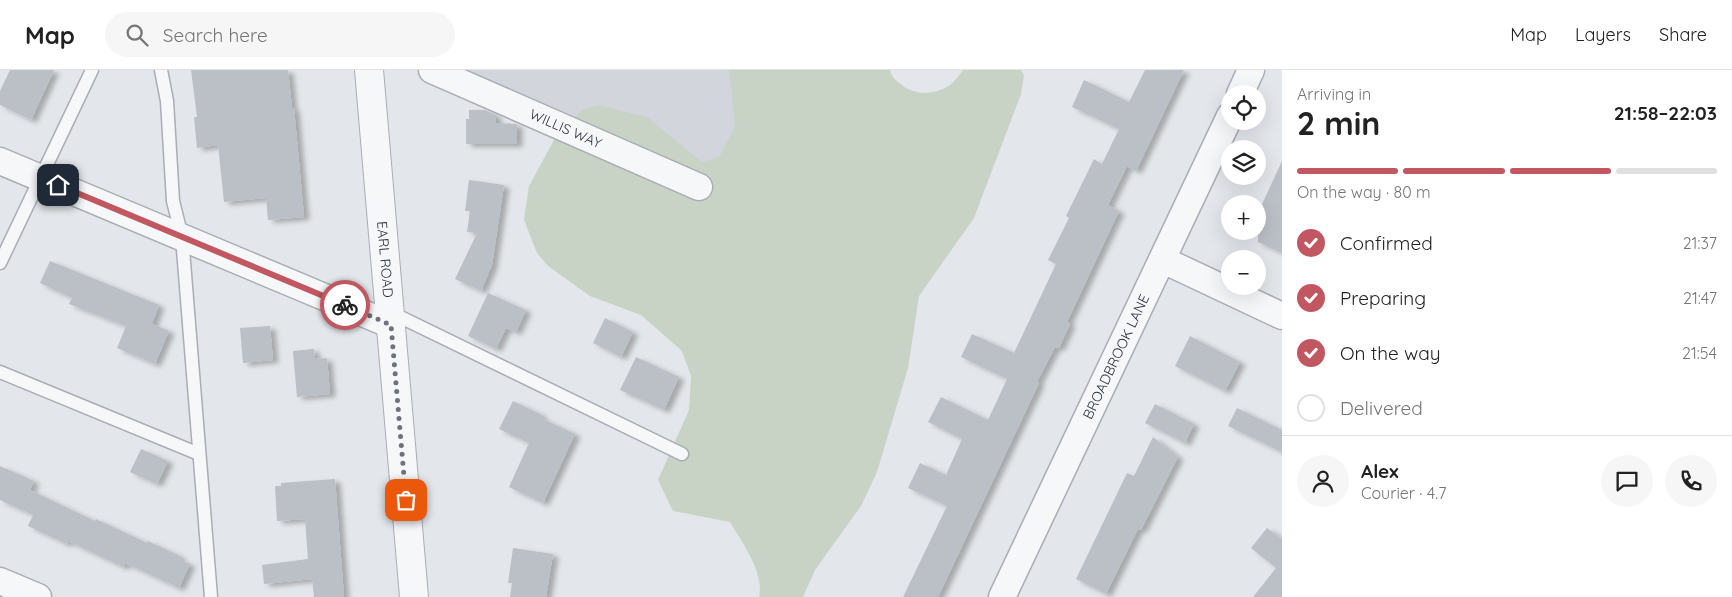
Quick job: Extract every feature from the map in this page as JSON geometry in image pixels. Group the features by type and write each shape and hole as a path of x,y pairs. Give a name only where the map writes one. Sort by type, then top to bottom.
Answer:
{"street":[{"name":"EARL ROAD","path":"369,70 414,597"},
{"name":"WILLIS WAY","path":"432,70 699,187"},
{"path":"1244,85 1251,70"},
{"name":"BROADBROOK LANE","path":"1002,597 1223,130"},
{"path":"0,161 182,237 391,318"},
{"path":"1162,260 1282,316"},
{"path":"0,581 38,597"}],"lane":[{"path":"0,264 92,70"},
{"path":"161,70 166,101 173,201 182,237 211,597"},
{"path":"391,318 682,454"},
{"path":"0,372 199,454"}],"shaded area":[{"path":"450,70 864,70 819,234"},
{"path":"729,70 890,70 891,75 907,89 926,93 938,91 950,85 963,70 1021,70 1024,75 1021,94 974,218 919,296 908,368 877,472 861,506 815,570 803,597 759,597 759,578 756,568 730,522 673,511 658,480 689,410 691,376 682,351 641,315 590,296 548,266 537,253 524,220 529,186 555,138 582,110 598,105 647,117 702,162 719,157 735,127"}],"building":[{"path":"10,70 54,70 31,120 0,105 0,91"},
{"path":"191,70 288,70 292,108 294,108 304,217 268,220 266,198 224,202 218,145 197,148 194,117 197,117"},
{"path":"1145,70 1184,70 1136,171 1127,166 1108,205 1119,211 1067,322 1070,324 1059,348 1055,347 1037,382 1039,383 938,597 903,597 947,506 908,488 920,463 946,475 962,439 928,422 941,397 988,420 1007,379 961,357 972,334 1014,353 1056,264 1048,260 1069,218 1066,216 1094,159 1102,164 1119,129 1072,107 1084,80 1129,102"},
{"path":"469,110 485,110 496,115 496,123 517,124 517,144 466,144 466,119 469,119"},
{"path":"1282,161 1282,253 1258,242 1258,240 1266,240 1266,196"},
{"path":"469,180 504,185 492,265 481,291 455,279 477,233 467,232 470,211 465,211"},
{"path":"50,261 159,305 152,324 169,331 155,364 117,348 126,326 69,304 72,298 40,283"},
{"path":"488,293 526,310 516,332 506,328 496,349 468,336"},
{"path":"605,318 633,332 621,357 593,343"},
{"path":"270,326 273,360 243,363 240,328"},
{"path":"1190,336 1240,362 1225,391 1175,366"},
{"path":"314,349 315,359 327,358 330,394 297,397 293,351"},
{"path":"636,357 679,377 664,410 620,390"},
{"path":"513,401 542,415 541,418 575,434 543,503 509,487 529,443 499,429"},
{"path":"1155,404 1194,424 1185,443 1145,423"},
{"path":"1237,408 1282,430 1282,452 1228,426"},
{"path":"1153,437 1178,457 1141,530 1138,529 1106,594 1076,579 1127,473 1134,476"},
{"path":"141,449 168,461 157,484 130,472"},
{"path":"0,466 34,481 30,490 95,521 96,519 180,556 179,559 190,564 179,588 125,563 123,567 68,541 67,544 28,526 33,515 0,500"},
{"path":"335,479 344,597 314,597 312,579 264,584 262,565 308,559 305,519 277,521 275,486 281,486 281,483"},
{"path":"1267,528 1282,539 1282,597 1253,597 1276,568 1251,548"},
{"path":"513,548 553,554 546,597 510,597 512,583 508,583"}],"way so far":[{"path":"345,305 391,325 406,500"}],"route":[{"path":"58,185 345,305"}]}
